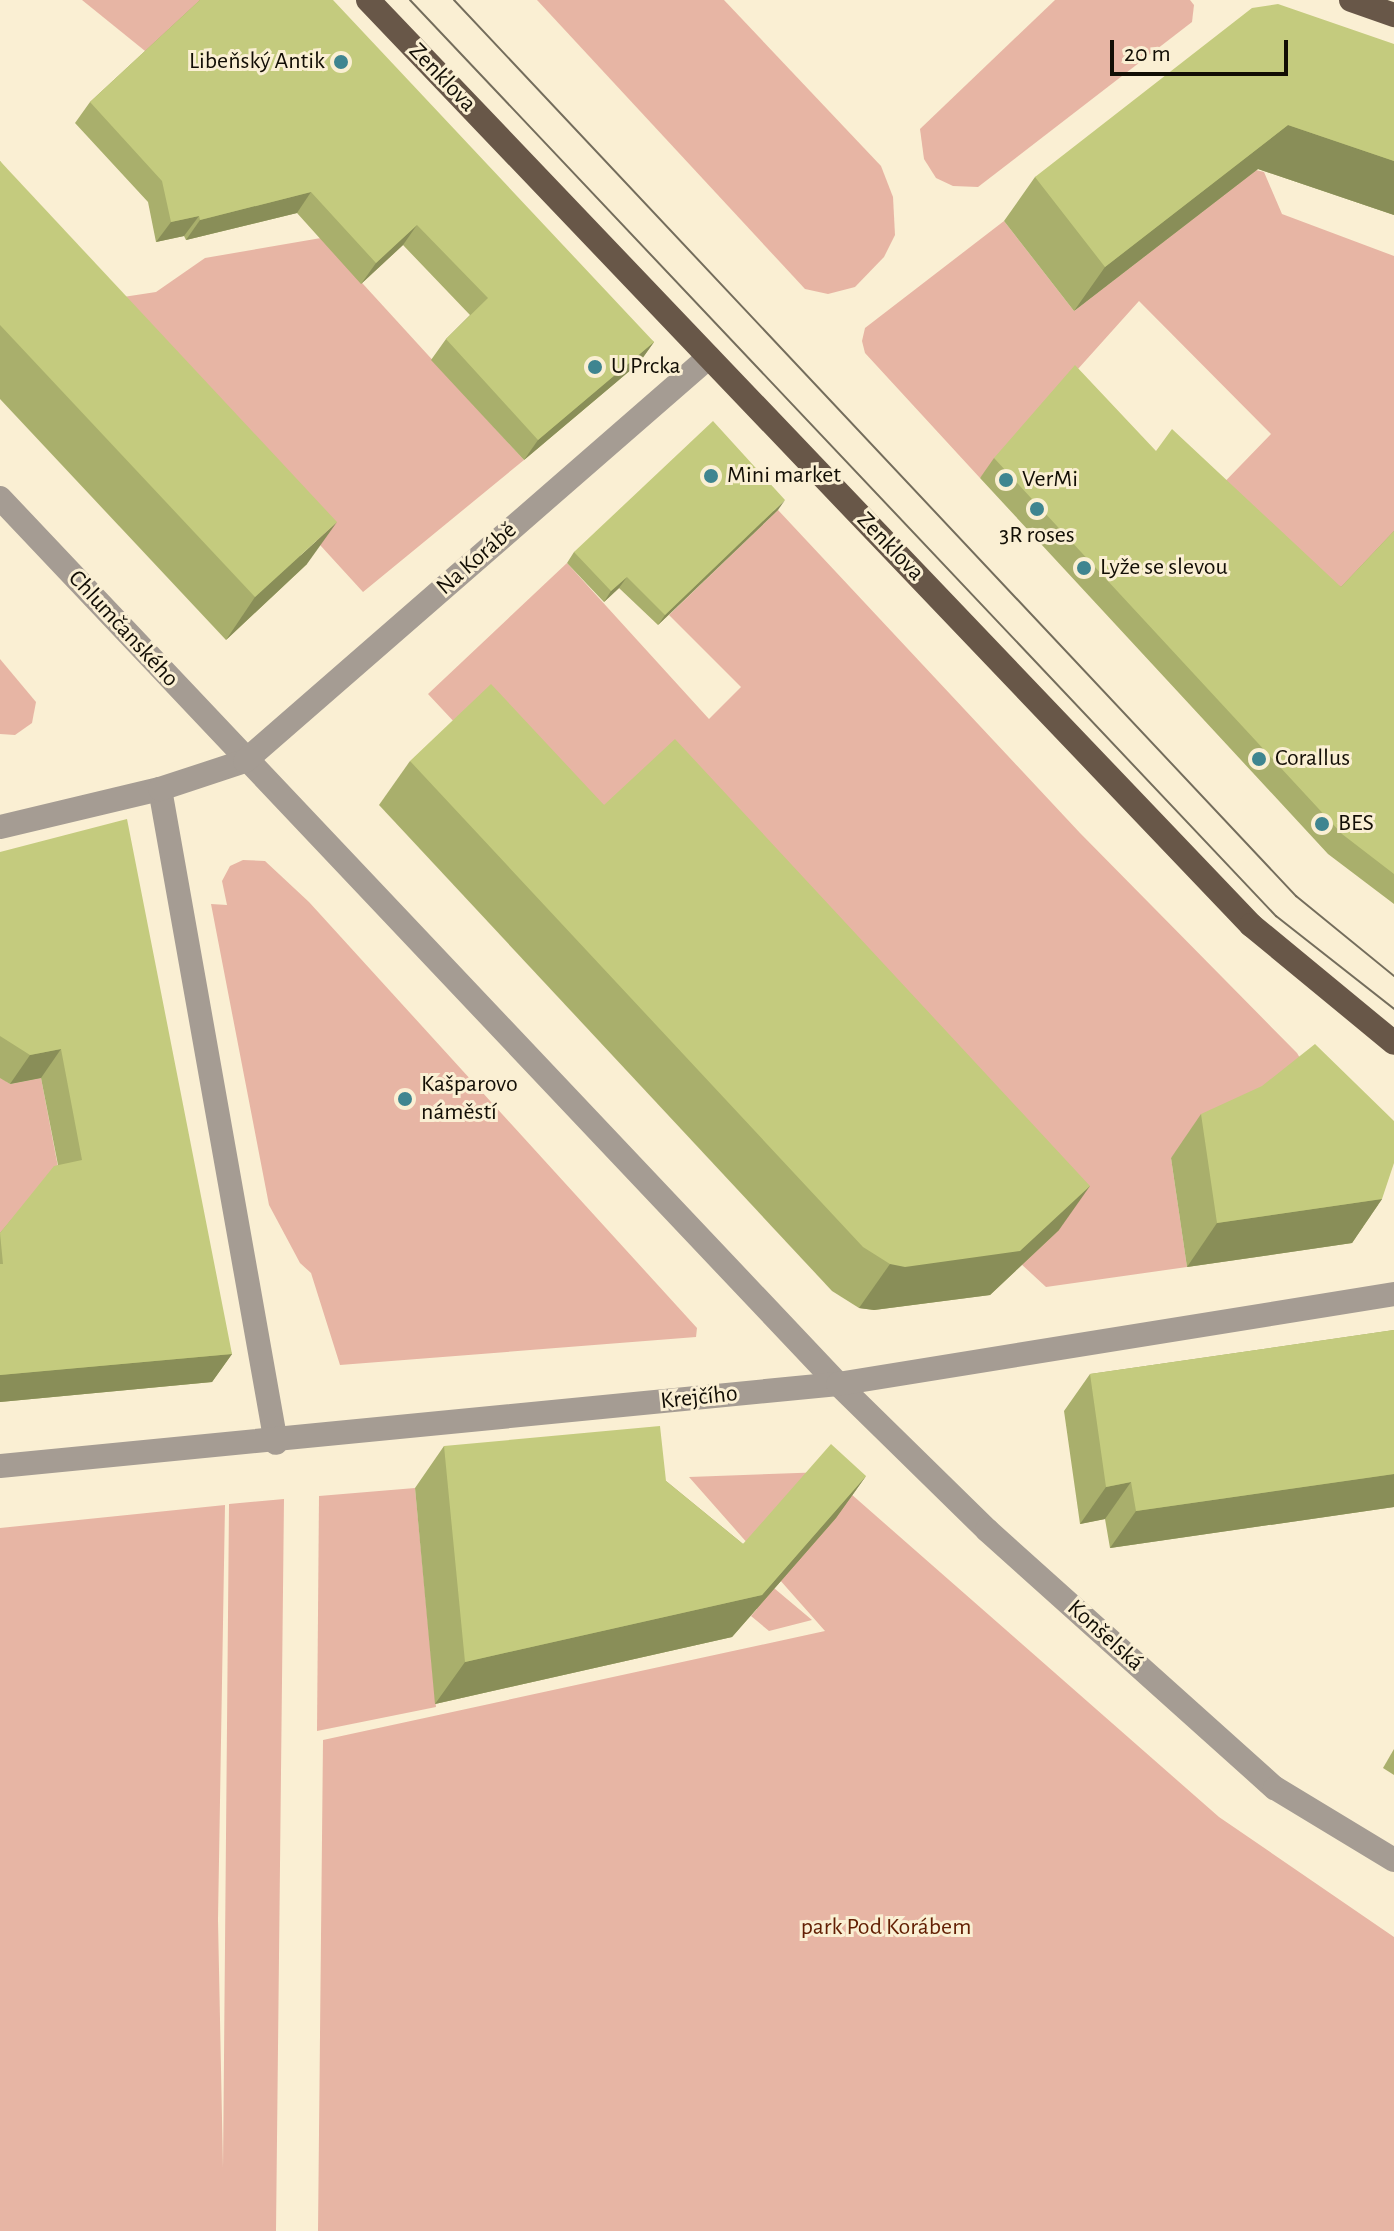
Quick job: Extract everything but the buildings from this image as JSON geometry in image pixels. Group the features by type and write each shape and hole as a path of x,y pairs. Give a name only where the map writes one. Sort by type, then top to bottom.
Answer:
{"main road":[{"name":"Zenklova","path":"368,0 1251,925 1394,1043"},
{"path":"1351,0 1394,15"}],"street":[{"name":"Na Korábě","path":"245,761 709,357"},
{"name":"Chlumčanského","path":"0,498 245,761"},
{"path":"0,827 160,789 245,761 838,1384"},
{"path":"160,789 276,1443"},
{"name":"Krejčího","path":"0,1466 276,1443 838,1384 1394,1294"},
{"name":"Konšelská","path":"838,1384 987,1530 1275,1788 1394,1860"}],"green space":[{"path":"82,0 208,0 150,55"},
{"path":"537,0 724,0 881,166 893,197 895,235 884,257 855,287 828,294 805,289"},
{"path":"1055,0 1190,0 1194,5 1192,22 978,187 953,186 936,178 924,159 920,129"},
{"path":"1256,170 1264,172 1282,214 1394,256 1394,555 1316,620 1210,497 1271,434 1139,301 980,478 865,353 862,341 865,328 1004,221 1074,311"},
{"path":"321,238 524,460 363,592 97,301 156,292 205,258"},
{"path":"778,510 1080,833 1300,1058 1171,1158 1187,1267 1046,1287 573,849 428,694 567,563 709,719 741,687 669,615"},
{"path":"0,659 36,702 32,723 15,735 0,734"},
{"path":"243,860 265,861 309,902 697,1328 696,1337 340,1365 311,1273 300,1263 269,1205 211,904 227,905 222,881 230,866"},
{"path":"0,1077 10,1084 41,1078 62,1188 0,1237"},
{"path":"631,1468 812,1620 769,1631 751,1616 757,1609"},
{"name":"park Pod Korábem","path":"826,1472 1219,1817 1394,1937 1394,2231 318,2231 323,1740 825,1631 689,1477"},
{"path":"415,1488 436,1707 317,1731 319,1496"},
{"path":"284,1499 276,2231 0,2231 0,1528 225,1505 218,1920 223,2168 229,1504"}],"tram line":[{"path":"410,0 1276,916 1394,1009"},
{"path":"454,0 1296,896 1394,976"}],"place":[{"name":"Libeňský Antik","path":"341,62"},
{"name":"U Prcka","path":"595,367"},
{"name":"Mini market","path":"711,476"},
{"name":"VerMi","path":"1006,480"},
{"name":"3R roses","path":"1037,509"},
{"name":"Lyže se slevou","path":"1084,568"},
{"name":"Corallus","path":"1259,759"},
{"name":"BES","path":"1322,824"},
{"name":"Kašparovo náměstí","path":"405,1099"}]}
